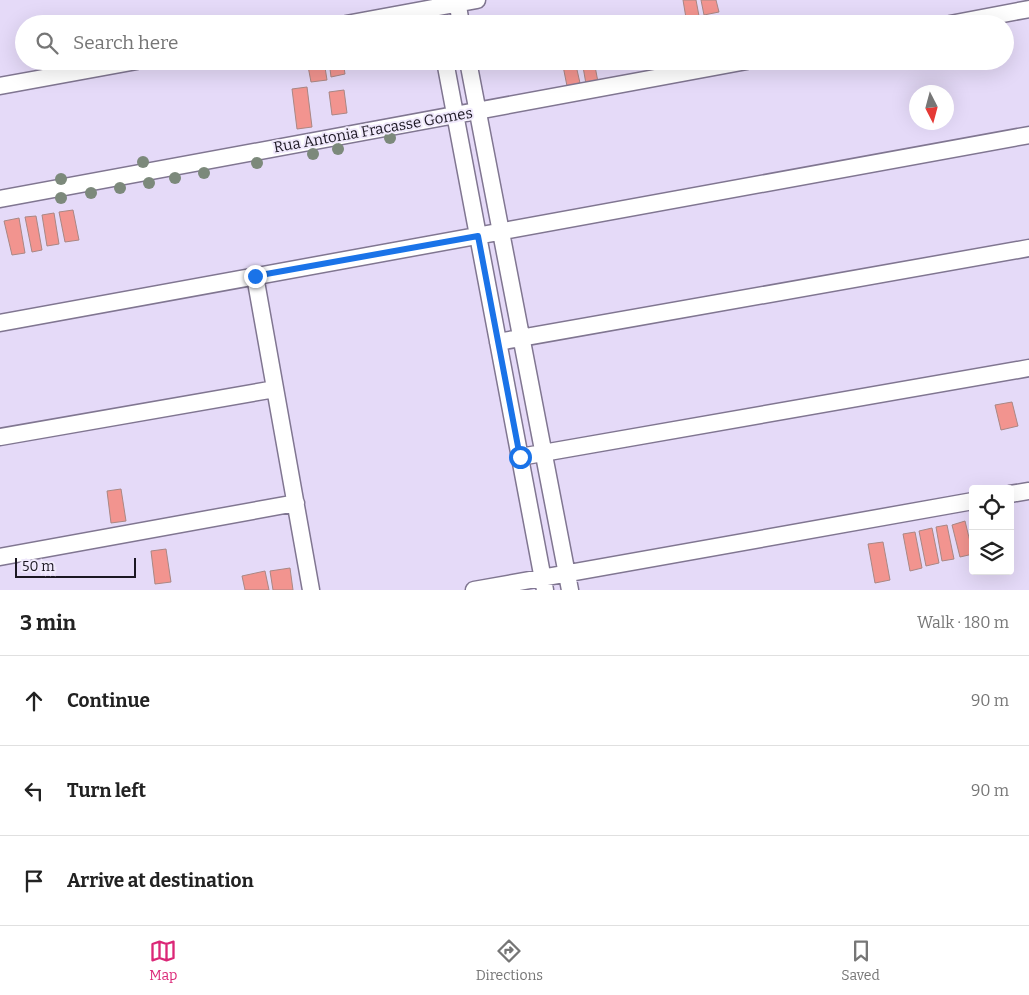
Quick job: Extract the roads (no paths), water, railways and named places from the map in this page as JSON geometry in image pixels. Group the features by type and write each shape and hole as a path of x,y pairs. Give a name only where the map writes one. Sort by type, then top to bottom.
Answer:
{"street":[{"path":"408,15 436,11 457,2 478,0"},
{"path":"457,2 459,15"},
{"path":"997,15 1029,9"},
{"path":"0,86 87,70"},
{"path":"447,70 543,584"},
{"path":"470,70 570,590"},
{"name":"Rua Antonia Fracasse Gomes","path":"0,199 698,70"},
{"path":"0,323 1029,135"},
{"path":"498,342 1029,248"},
{"path":"255,276 311,590"},
{"path":"520,457 1029,368"},
{"path":"0,437 275,388"},
{"path":"1014,493 1029,491"},
{"path":"474,590 543,584 566,573 969,502"},
{"path":"0,557 296,503"}]}
